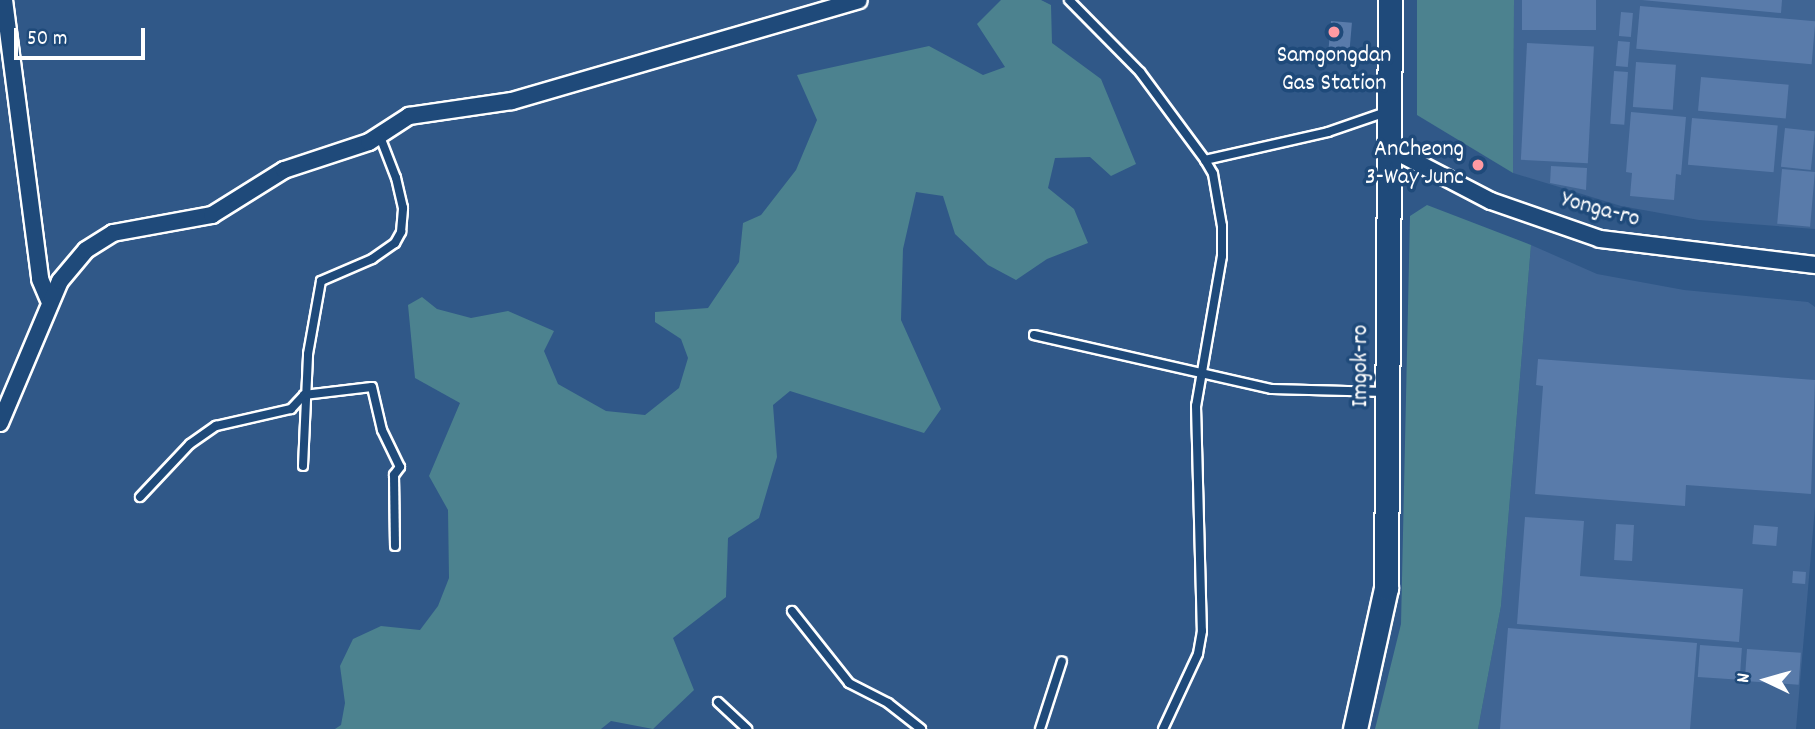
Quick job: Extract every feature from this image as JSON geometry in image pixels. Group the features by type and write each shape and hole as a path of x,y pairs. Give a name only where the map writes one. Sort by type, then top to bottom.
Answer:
{"main road":[{"name":"Imgok-ro","path":"1355,729 1386,588 1390,0"}],"street":[{"path":"4,0 40,279 49,300"},
{"path":"0,423 49,300 72,265 113,233 212,215 284,170 369,142 409,116 512,101 859,0"},
{"name":"Yonga-ro","path":"1389,148 1491,201 1600,239 1815,265"}],"lane":[{"path":"1069,0 1140,72 1205,160 1216,191 1222,256 1202,371 1196,459 1202,631 1198,654 1163,729"},
{"path":"1205,160 1328,132 1389,111"},
{"path":"303,466 308,424 304,395 321,281 372,259 395,243 401,232 403,208 396,178 379,134"},
{"path":"1034,335 1272,389 1388,392"},
{"path":"140,497 202,433 226,423 290,409 304,395 372,387 382,430 400,467 394,475 395,546"},
{"path":"792,611 849,683 888,704 921,729"},
{"path":"1040,729 1062,661"},
{"path":"718,702 747,729"}],"shaded area":[{"path":"1514,0 1815,0 1815,229 1699,220 1621,206 1513,173"},
{"path":"1531,245 1597,274 1684,290 1808,302 1815,307 1815,507 1796,729 1478,729 1501,606"}],"green space":[{"path":"1001,0 1041,0 1051,5 1052,43 1101,79 1136,164 1111,176 1090,157 1055,158 1048,188 1074,209 1088,243 1047,259 1016,280 988,265 955,234 943,196 916,192 903,249 901,320 941,409 924,433 790,391 773,405 777,457 759,518 728,538 726,597 673,638 694,690 653,729 611,721 601,729 335,729 341,725 345,703 340,666 353,639 381,626 420,630 438,606 449,578 448,510 429,476 460,403 415,378 408,305 422,297 437,309 471,318 508,311 554,331 544,351 558,384 606,411 645,415 679,388 688,358 681,339 655,322 655,312 708,308 739,262 743,223 761,215 796,170 817,120 797,75 929,46 983,75 1005,67 977,24"},
{"path":"1417,0 1514,0 1513,173 1417,115"},
{"path":"1427,205 1531,245 1501,606 1478,729 1375,729 1401,624 1410,216"}],"building":[{"path":"1522,0 1596,0 1596,30 1522,30"},
{"path":"1642,0 1782,0 1781,13"},
{"path":"1640,6 1815,21 1812,64 1636,49"},
{"path":"1621,12 1633,13 1631,37 1619,36"},
{"path":"1331,21 1352,23 1349,57 1328,55"},
{"path":"1618,41 1630,42 1628,67 1616,66"},
{"path":"1527,43 1594,47 1588,163 1521,160"},
{"path":"1636,62 1676,65 1673,110 1633,107"},
{"path":"1614,71 1628,72 1624,125 1610,124"},
{"path":"1701,77 1789,85 1786,119 1698,111"},
{"path":"1631,112 1686,117 1681,175 1676,174 1674,200 1630,196 1632,173 1626,172"},
{"path":"1692,118 1778,125 1774,172 1688,165"},
{"path":"1785,128 1815,131 1811,170 1781,167"},
{"path":"1551,166 1587,168 1586,190 1550,183"},
{"path":"1782,169 1815,172 1810,227 1777,224"},
{"path":"1538,359 1815,380 1811,494 1686,485 1685,506 1535,494 1543,386 1536,385"},
{"path":"1525,517 1584,521 1580,576 1743,589 1739,642 1517,624"},
{"path":"1616,524 1634,525 1632,561 1614,560"},
{"path":"1754,525 1778,527 1776,546 1752,544"},
{"path":"1793,571 1806,572 1805,584 1792,583"},
{"path":"1508,628 1697,643 1690,729 1500,729"},
{"path":"1700,645 1742,648 1740,680 1698,677"},
{"path":"1747,649 1801,653 1799,685 1745,681"}],"place":[{"name":"Samgongdan Gas Station","path":"1334,32"},
{"name":"AnCheong 3-Way Junc","path":"1478,165"}]}
